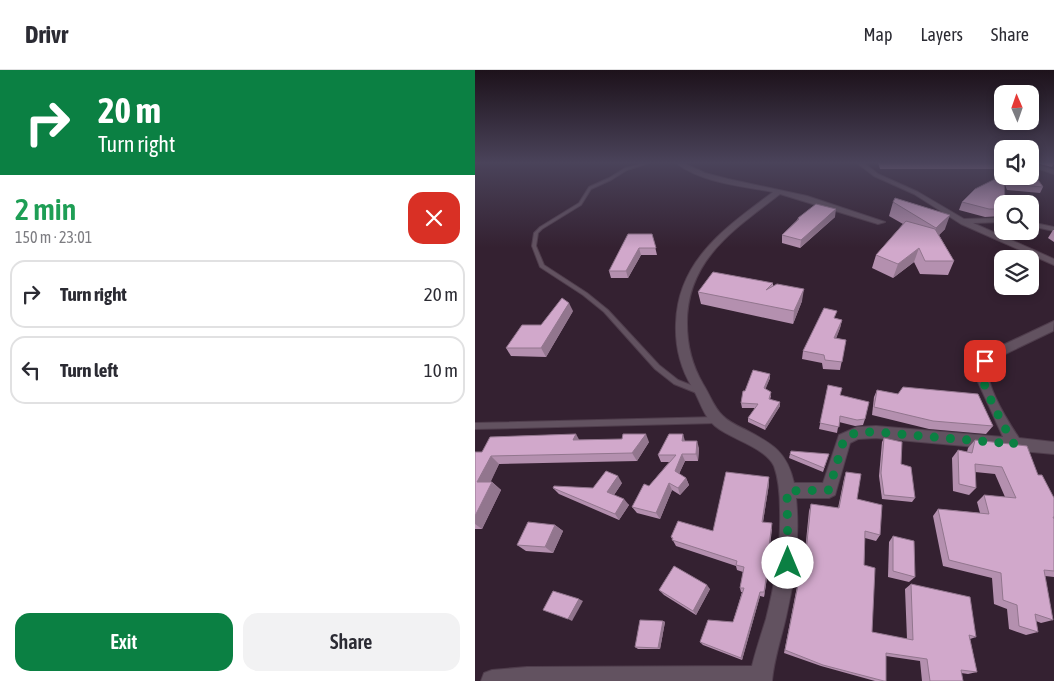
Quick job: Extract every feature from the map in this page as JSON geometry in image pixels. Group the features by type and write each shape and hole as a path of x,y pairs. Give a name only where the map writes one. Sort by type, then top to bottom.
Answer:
{"street":[{"path":"492,681 527,678 761,679 788,563 787,491 781,463 773,454 718,420 692,377 685,361 679,314 684,290 693,270 723,235 778,192"},
{"path":"781,192 881,222"},
{"path":"912,192 964,222 1054,262"},
{"path":"964,222 994,220"},
{"path":"1039,226 1054,228"},
{"path":"1014,444 995,409 982,377 981,367 995,353 1054,325"},
{"path":"787,491 829,490 844,439 857,432 876,432 1054,448"}],"lane":[{"path":"588,192 580,204 536,233 534,246 542,266 585,294 606,311 657,367 676,382 702,392"},
{"path":"475,426 718,420"}],"building":[{"path":"972,192 1005,192 1005,195 994,195 994,209 962,202"},
{"path":"895,198 950,215 936,228 893,202"},
{"path":"816,204 836,209 801,240 782,235 798,218"},
{"path":"906,221 935,229 954,261 925,261 919,248 898,264 876,255"},
{"path":"628,234 652,234 656,248 639,248 626,271 609,271"},
{"path":"713,272 773,283 766,290 777,284 804,289 794,311 698,292"},
{"path":"562,298 569,303 541,348 506,348 522,325 541,325"},
{"path":"824,308 837,311 834,318 842,320 834,338 846,340 842,362 825,360 824,355 803,351"},
{"path":"753,370 770,374 764,388 771,392 769,399 780,402 765,426 748,418 758,404 741,403 743,391 745,391"},
{"path":"828,385 842,388 840,395 869,402 865,419 857,420 840,416 839,427 820,423"},
{"path":"903,387 978,394 993,426 933,421 874,407 877,390 898,394"},
{"path":"576,434 573,440 622,439 623,434 646,434 632,453 491,456 477,482 492,482 475,516 475,452 482,452 490,437"},
{"path":"669,434 683,434 682,441 697,441 696,454 682,454 675,471 686,478 678,488 669,483 656,513 632,507 644,484 649,486 676,455 658,455"},
{"path":"884,438 902,442 901,464 911,467 915,498 884,495 881,473"},
{"path":"975,440 1027,446 1038,475 1042,475 1054,498 1054,571 1044,570 1053,620 1035,614 1038,632 1019,626 1017,605 1003,600 1001,573 949,560 938,509 989,514 984,495 1016,498 1002,467 975,464 976,488 959,484 958,450 972,453"},
{"path":"791,451 829,454 824,468 790,454"},
{"path":"606,471 618,476 607,492 624,499 615,514 553,488 554,486 593,488"},
{"path":"726,472 769,477 762,522 772,523 769,546 771,546 764,592 760,592 741,658 700,642 708,620 733,622 744,588 740,588 744,567 736,565 737,561 672,540 673,538 671,537 678,521 713,531"},
{"path":"846,472 861,474 857,499 882,505 880,535 865,531 864,565 875,568 872,632 913,640 911,584 970,597 976,637 969,635 977,672 961,670 963,681 930,681 927,659 886,653 886,681 884,681 823,665 785,650 803,560 805,561 811,504 839,508"},
{"path":"528,522 555,525 545,547 517,545"},
{"path":"893,536 914,541 915,577 893,571"},
{"path":"674,566 707,585 693,611 659,590"},
{"path":"553,591 579,599 568,619 543,610"},
{"path":"640,620 663,621 658,648 635,647"}],"route":[{"path":"788,563 787,491 829,490 844,439 850,435 857,432 876,432 1014,444 995,409 982,377 981,367 985,361"}]}
